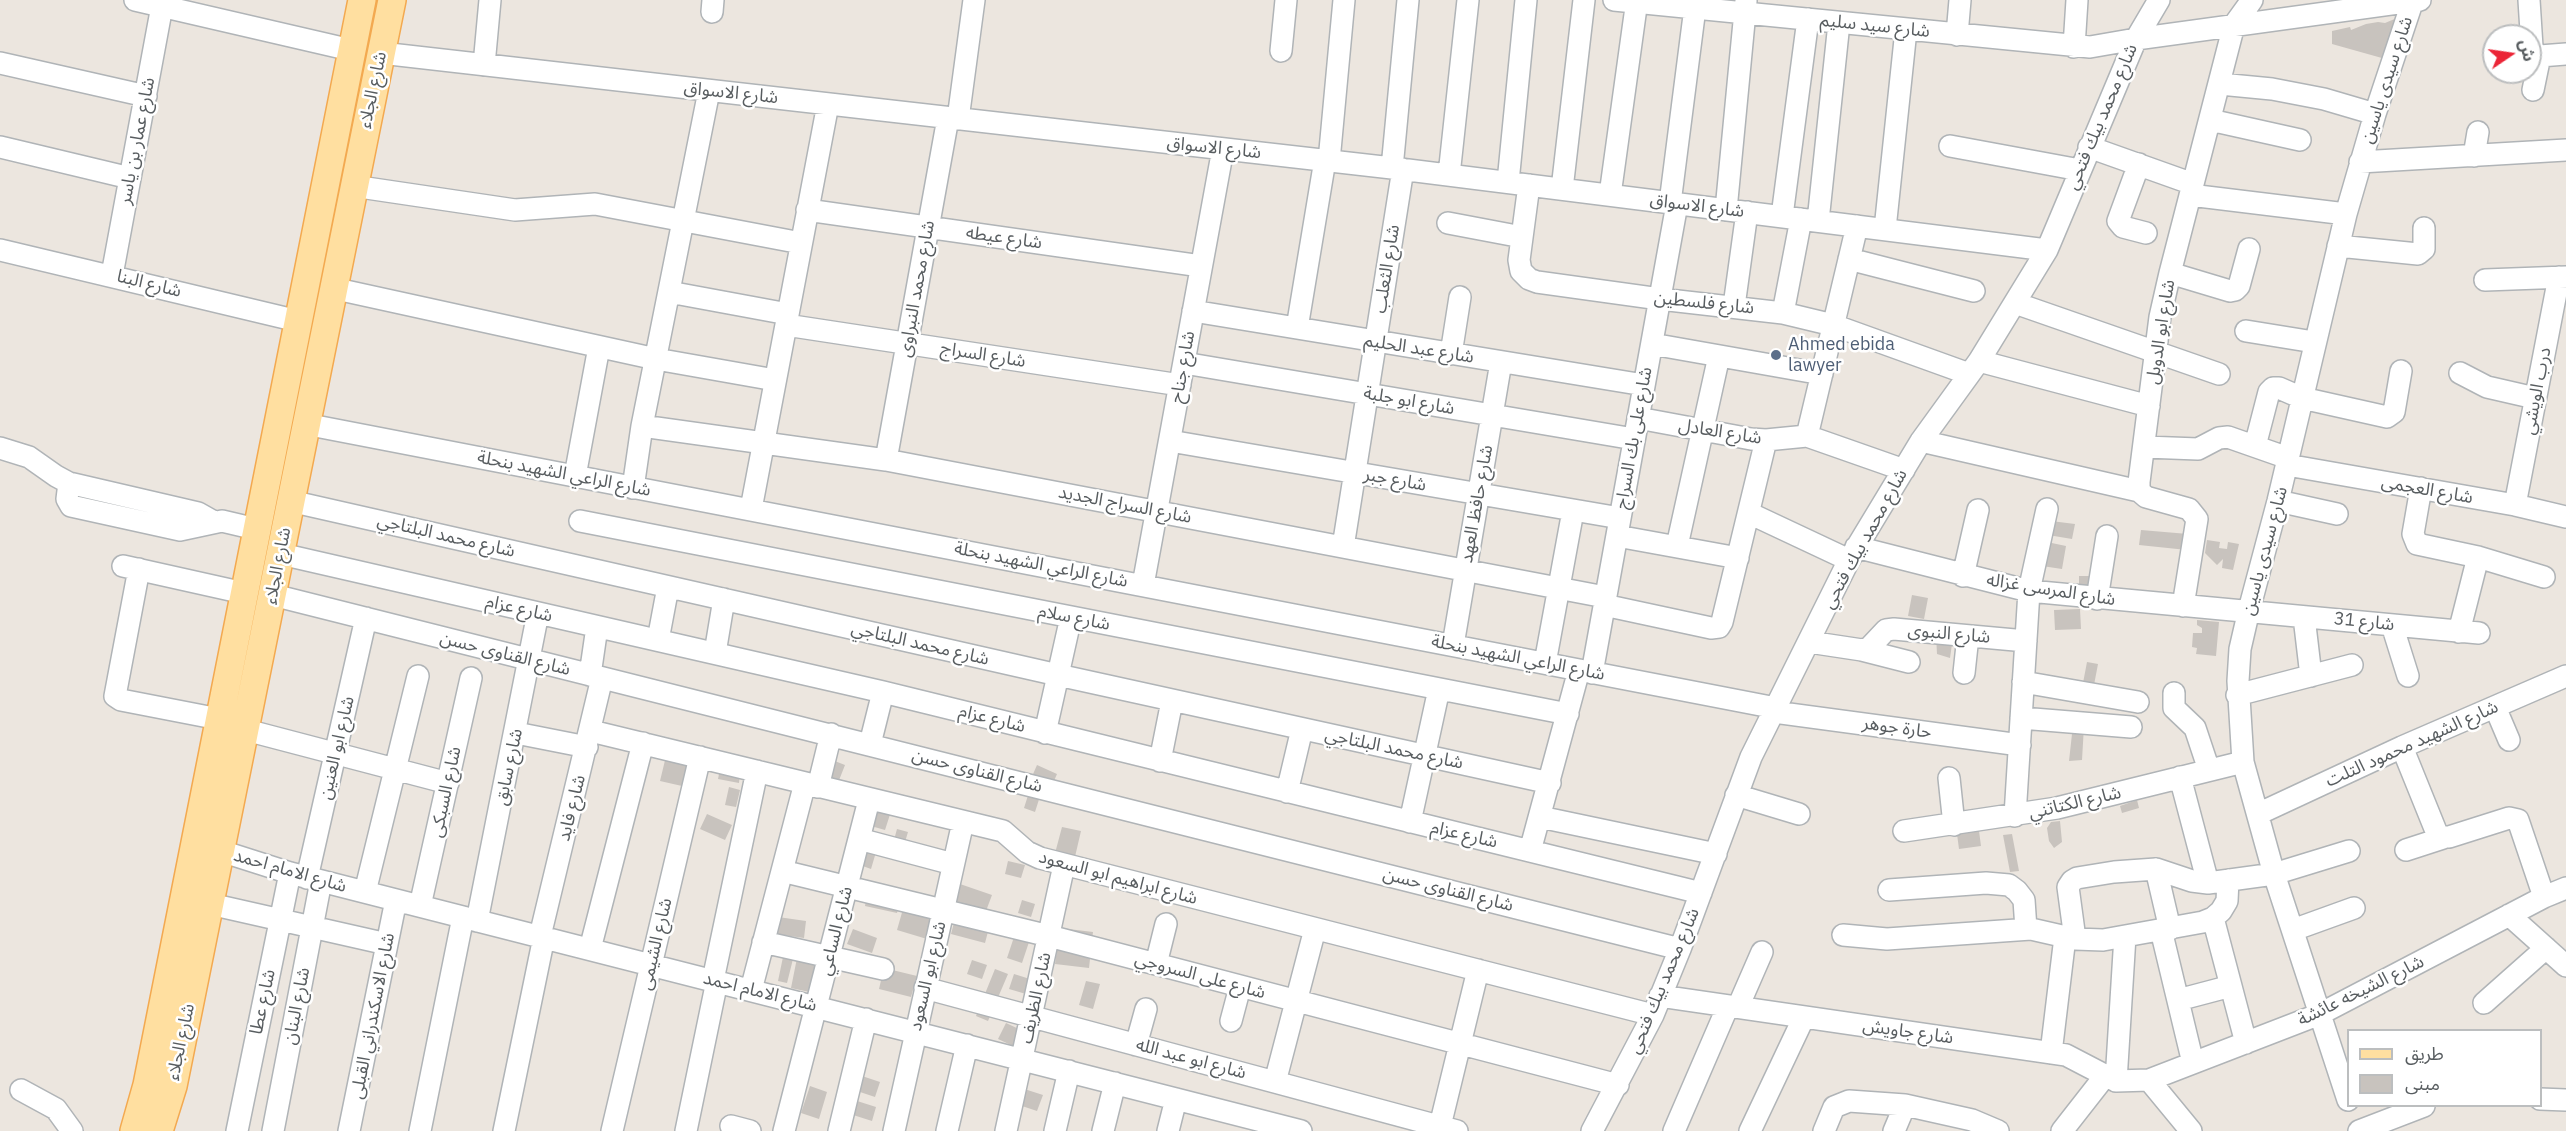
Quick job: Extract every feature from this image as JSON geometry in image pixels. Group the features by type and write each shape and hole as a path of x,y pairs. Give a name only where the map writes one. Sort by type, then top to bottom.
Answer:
{"main road":[{"name":"شارع الجلاء","path":"134,1131 149,1074 362,0"},
{"name":"شارع الجلاء","path":"159,1131 173,1086 273,595 332,288 392,0"},
{"path":"290,360 317,366"}],"street":[{"path":"135,0 351,50"},
{"path":"484,64 490,0"},
{"name":"شارع محمد النبراوى","path":"886,460 974,0"},
{"path":"1281,51 1286,0"},
{"path":"1297,328 1327,160 1344,0"},
{"name":"شارع الثعلب","path":"1342,547 1376,342 1398,168 1408,0"},
{"path":"1449,175 1468,0"},
{"path":"1508,182 1526,0"},
{"path":"1563,189 1584,0"},
{"name":"شارع سيد سليم","path":"1614,0 1746,7 1808,20 2074,47 2112,45 2136,39 2415,0"},
{"path":"1957,35 1960,0"},
{"path":"2074,47 2077,0"},
{"name":"شارع محمد بيك فتحي","path":"1592,1131 1618,1085 1657,1005 1751,757 1852,554 1921,441 1974,368 2047,250 2136,39 2160,0"},
{"path":"2234,25 2252,0"},
{"name":"شارع سيدى ياسين","path":"2347,1094 2274,874 2243,762 2237,695 2240,649 2288,462 2314,342 2346,214 2375,114 2415,0"},
{"path":"2529,0 2531,24"},
{"path":"1610,195 1636,1"},
{"name":"شارع على بك السراج","path":"1530,851 1568,714 1586,671 1604,601 1660,299 1695,4"},
{"name":"شارع عمار بن ياسر","path":"112,275 162,6"},
{"path":"1726,210 1746,7"},
{"path":"1801,219 1808,20"},
{"path":"1783,312 1839,23"},
{"name":"شارع ابو الدوبل","path":"2139,491 2160,317 2234,25"},
{"path":"1885,229 1906,30"},
{"name":"شارع الاسواق","path":"381,53 1398,168 2047,250"},
{"path":"2542,56 2566,54"},
{"path":"0,63 146,96"},
{"path":"2220,84 2293,93 2324,99 2375,114"},
{"path":"2532,90 2533,84"},
{"path":"633,488 642,426 709,91"},
{"path":"751,510 828,104"},
{"path":"2210,120 2300,140"},
{"path":"2474,156 2478,132"},
{"path":"0,147 130,177"},
{"path":"1950,147 2080,170"},
{"path":"2089,147 2139,164 2192,189 2346,214"},
{"name":"شارع جناح","path":"1143,585 1223,149"},
{"path":"2360,162 2566,150"},
{"path":"2139,164 2118,220 2123,227 2146,233"},
{"name":"شارع فلسطين","path":"1529,185 1519,260 1521,271 1529,279 1537,282 1660,299 1783,312 1974,368 2149,406"},
{"path":"353,186 515,210 595,204 801,243"},
{"name":"شارع عيطه","path":"807,210 1201,266"},
{"path":"1734,306 1747,212"},
{"path":"1448,223 1522,237"},
{"path":"1807,435 1857,226"},
{"path":"2338,246 2418,254 2424,249 2424,228"},
{"path":"2170,273 2230,291 2235,290 2239,286 2249,249"},
{"name":"شارع البنا","path":"0,250 298,321"},
{"path":"1849,259 1974,291"},
{"path":"2485,280 2562,277"},
{"name":"درب الويشي","path":"2515,505 2535,398 2562,277"},
{"path":"332,288 656,359 775,380"},
{"name":"شارع السراج","path":"669,292 787,320 907,344 1180,385"},
{"path":"1451,354 1460,297"},
{"path":"2015,303 2219,374"},
{"name":"شارع عبد الحليم","path":"1193,311 1644,385"},
{"path":"2246,331 2314,342"},
{"path":"1652,344 1822,374"},
{"path":"575,476 599,347"},
{"path":"1677,546 1719,356"},
{"name":"شارع حافظ العهد","path":"1453,645 1501,362"},
{"name":"شارع ابو جلبة","path":"1184,363 1634,439"},
{"path":"2255,446 2269,392 2264,384 2302,398 2387,417 2394,412 2401,372"},
{"path":"2460,373 2487,387 2535,398"},
{"name":"شارع العادل","path":"1638,418 1766,440 1807,435 1904,470"},
{"name":"شارع الراعي الشهيد بنحلة","path":"305,424 1453,645 1775,710"},
{"name":"شارع السراج الجديد","path":"642,426 886,460 1157,510 1559,588 1716,627 1722,622 1738,558"},
{"name":"شارع العجمى","path":"2145,447 2198,449 2220,438 2228,437 2255,446 2288,462 2515,505 2566,517"},
{"path":"1738,558 1766,440"},
{"name":"شارع جبر","path":"1170,441 1573,511 1677,546 1738,558"},
{"path":"1921,441 2139,491 2146,497 2189,509 2197,519 2183,606"},
{"path":"0,448 29,457 69,483 67,499 71,506 180,530 214,522 256,529"},
{"path":"2421,488 2413,534 2416,544 2478,557 2544,578"},
{"name":"شارع محمد البلتاجي","path":"290,501 1172,701 1550,783"},
{"path":"2278,501 2337,514"},
{"path":"2015,816 2029,591 2047,509"},
{"path":"1963,576 1978,510"},
{"path":"1545,663 1573,511"},
{"name":"شارع المرسى غزاله","path":"1749,513 1852,554 2029,591 2097,599 2249,610"},
{"name":"شارع سلام","path":"580,521 1568,714"},
{"path":"2097,599 2107,536"},
{"name":"شارع عزام","path":"281,554 883,692 1701,893"},
{"name":"شارع 31","path":"2249,610 2469,633 2478,557"},
{"path":"219,719 121,700 115,696 131,567 244,593"},
{"path":"658,640 668,587"},
{"name":"شارع القناوى حسن","path":"273,595 1680,949"},
{"path":"715,653 724,599"},
{"name":"شارع سابق","path":"420,1131 516,733 538,613"},
{"path":"1045,733 1071,617"},
{"path":"2304,617 2311,676"},
{"name":"شارع ابو العنين","path":"306,877 366,618"},
{"path":"2392,625 2408,676"},
{"name":"شارع فايد","path":"504,1131 542,937 589,739 596,677 597,627"},
{"name":"شارع النبوى","path":"1862,650 1869,648 1886,630 1894,629 2026,641"},
{"path":"1965,672 1968,636"},
{"path":"1809,642 1862,650 1909,662"},
{"path":"2237,695 2352,665"},
{"path":"365,892 418,676"},
{"name":"شارع الشهيد محمود التلت","path":"2258,814 2402,747 2566,676"},
{"name":"شارع السبكى","path":"420,906 471,678"},
{"path":"2023,682 2138,702"},
{"path":"1410,822 1439,689"},
{"path":"870,744 883,692"},
{"path":"2174,693 2174,708 2195,728 2209,770"},
{"path":"1160,761 1172,701"},
{"path":"2495,707 2509,740"},
{"name":"حارة جوهر","path":"1775,710 2019,745"},
{"path":"2021,718 2131,727"},
{"path":"1287,792 1302,729"},
{"path":"246,730 448,783"},
{"name":"شارع ابراهيم ابو السعود","path":"516,733 643,743 1003,831 1027,852 1064,865 1478,970 1657,1005"},
{"path":"751,990 782,871 831,734"},
{"path":"590,949 643,743"},
{"path":"2402,747 2434,830 2443,838"},
{"name":"شارع الشيمى","path":"612,1131 700,757"},
{"name":"شارع الكتاتني","path":"1904,831 2015,816 2243,762"},
{"path":"686,1131 757,771"},
{"path":"1843,935 1887,939 2026,929 2044,930 2070,938 2103,940 2213,918 2222,911 2227,901 2180,777"},
{"path":"1949,778 1954,825"},
{"path":"1736,795 1799,814"},
{"name":"شارع الساعي","path":"784,1131 869,800"},
{"path":"1540,817 1716,854"},
{"path":"2406,850 2509,818 2518,820 2544,897"},
{"name":"شارع ابو السعود","path":"894,1131 963,822"},
{"path":"859,839 954,864"},
{"name":"شارع الامام احمد","path":"221,851 306,877 1176,1099 1225,1122 1301,1131"},
{"path":"2051,1053 2070,938 2068,887 2072,880 2114,872 2156,869 2192,881 2218,881 2274,874 2349,851"},
{"name":"شارع الظريف","path":"1006,1131 1033,1017 1064,865"},
{"path":"2156,869 2178,1000 2193,1063"},
{"name":"شارع على السروجي","path":"782,871 1049,936 1618,1085"},
{"name":"شارع عطا","path":"237,1131 280,920 306,877"},
{"name":"شارع البنان","path":"273,1131 312,927 306,877"},
{"path":"1889,890 1986,883 2009,885 2018,891 2024,900 2026,929"},
{"name":"شارع الشيخه عائشة","path":"2149,1080 2320,1014 2544,897 2566,888"},
{"name":"شارع الاسكندراني القبلى","path":"352,1131 396,900"},
{"path":"210,904 387,944"},
{"path":"2293,930 2354,908"},
{"path":"2509,915 2566,966"},
{"path":"2213,918 2246,1042"},
{"path":"1156,964 1166,924"},
{"path":"1275,1082 1315,929"},
{"path":"2062,1131 2110,1078 2125,936"},
{"path":"763,942 883,969"},
{"path":"2484,1003 2546,948"},
{"path":"1674,1131 1733,1006 1762,952"},
{"path":"1448,1129 1460,1044 1478,970"},
{"path":"2178,1000 2231,986"},
{"path":"1231,1022 1240,987"},
{"name":"شارع ابو عبد الله","path":"925,988 1448,1129"},
{"name":"شارع جاويش","path":"1657,1005 1733,1006 2051,1053 2076,1059 2110,1078"},
{"path":"1136,1045 1146,1009"},
{"path":"1750,1131 1804,1017"},
{"path":"839,1131 866,1019"},
{"path":"947,1131 967,1045"},
{"path":"1055,1131 1069,1071"},
{"path":"2110,1078 2149,1080 2191,1131"},
{"path":"1103,1131 1115,1083"},
{"path":"21,1090 56,1109 72,1131"},
{"path":"1167,1131 1176,1099"},
{"path":"2542,1100 2566,1100"},
{"path":"1824,1131 1834,1107 1844,1102 1905,1105 1969,1126 1998,1131"},
{"path":"1894,1131 1905,1105"},
{"path":"2350,1107 2359,1131 2421,1107"}],"building":[{"path":"2397,18 2389,60 2332,44 2332,31 2350,27 2351,30 2366,24 2385,23"},
{"path":"2051,521 2075,524 2072,539 2048,535"},
{"path":"2141,530 2188,534 2187,550 2139,545"},
{"path":"2207,540 2220,542 2219,548 2227,549 2228,542 2239,544 2233,570 2222,568 2223,559 2217,565 2205,553"},
{"path":"2047,542 2066,546 2062,569 2042,566"},
{"path":"2079,576 2094,576 2093,594 2065,592 2065,583 2079,584"},
{"path":"1912,595 1928,598 1924,619 1908,616"},
{"path":"2080,609 2081,629 2055,630 2054,610"},
{"path":"2197,620 2219,622 2216,656 2196,654 2197,648 2192,647 2193,633 2202,633"},
{"path":"1936,635 1953,637 1950,658 1937,654"},
{"path":"2087,662 2098,664 2094,685 2083,683"},
{"path":"2073,725 2084,726 2082,760 2069,761"},
{"path":"667,752 689,757 682,786 660,781"},
{"path":"827,758 845,765 836,788 819,781"},
{"path":"1037,765 1057,774 1050,790 1030,781"},
{"path":"720,769 740,772 739,783 718,779"},
{"path":"1031,786 1042,790 1035,812 1024,808"},
{"path":"729,787 740,790 736,807 725,805"},
{"path":"880,797 894,802 885,830 871,826"},
{"path":"2137,800 2139,808 2122,813 2120,806"},
{"path":"707,814 732,825 725,840 700,829"},
{"path":"2060,821 2062,842 2054,848 2049,841 2047,828 2051,822"},
{"path":"1062,827 1081,831 1074,861 1054,857"},
{"path":"897,829 908,832 905,842 894,840"},
{"path":"1979,831 1981,846 1959,849 1957,834"},
{"path":"2012,834 2019,871 2010,872 2003,835"},
{"path":"869,839 879,842 871,869 860,865"},
{"path":"1008,861 1025,865 1021,878 1005,874"},
{"path":"960,884 992,895 983,919 952,908"},
{"path":"867,894 900,901 897,913 865,906"},
{"path":"1022,900 1035,904 1031,917 1018,913"},
{"path":"903,909 944,921 937,942 897,930"},
{"path":"956,915 990,924 985,943 951,934"},
{"path":"778,917 806,921 804,938 776,934"},
{"path":"1060,928 1093,932 1089,968 1055,964"},
{"path":"853,929 877,938 872,953 847,944"},
{"path":"1015,934 1030,939 1022,963 1007,958"},
{"path":"783,957 793,959 787,983 778,981"},
{"path":"797,958 820,963 814,993 791,988"},
{"path":"972,960 987,965 982,979 967,974"},
{"path":"884,968 917,976 911,997 879,989"},
{"path":"995,969 1008,974 988,1021 976,1016"},
{"path":"1014,974 1030,979 1026,994 1009,989"},
{"path":"1086,981 1100,984 1093,1009 1079,1005"},
{"path":"1006,1023 1021,1030 1013,1046 998,1039"},
{"path":"859,1075 880,1082 875,1097 854,1090"},
{"path":"810,1086 827,1092 819,1119 801,1113"},
{"path":"1015,1086 1043,1095 1037,1111 1010,1102"},
{"path":"854,1100 876,1107 872,1121 850,1114"}],"place":[{"name":"Ahmed ebida lawyer","path":"1776,355"}]}
